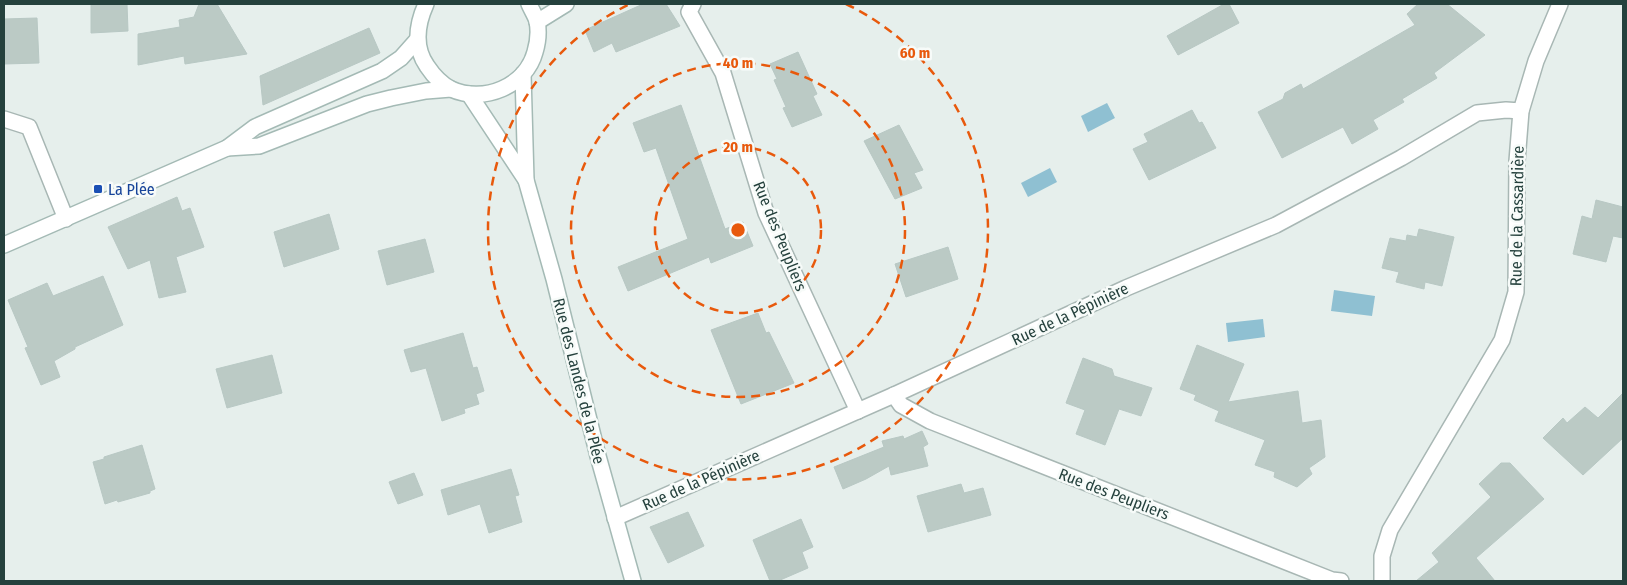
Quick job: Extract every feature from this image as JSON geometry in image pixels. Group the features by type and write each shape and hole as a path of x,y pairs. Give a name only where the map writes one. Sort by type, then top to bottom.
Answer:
{"street":[{"path":"426,4 419,19 417,40 423,60 434,77 451,89 469,94 489,94 508,87 523,74 533,58 538,40 537,22 528,4"},
{"path":"537,22 566,4"},
{"name":"Rue des Peupliers","path":"693,4 689,12 722,73 766,213 858,411"},
{"name":"Rue de la Cassardière","path":"1382,581 1382,556 1390,530 1502,340 1516,292 1517,161 1521,111 1536,61 1560,4"},
{"path":"4,245 227,148 255,127 382,71 401,58 417,40"},
{"name":"Rue des Landes de la Plée","path":"523,74 526,180 633,581"},
{"path":"227,148 259,146 367,104 426,91 451,89"},
{"name":"Rue des Landes de la Plée","path":"469,94 526,180"},
{"name":"Rue de la Pépinière","path":"615,518 894,395 1126,288 1276,225 1401,158 1477,113 1506,110 1521,111"},
{"path":"4,119 29,127 66,218"},
{"name":"Rue des Peupliers","path":"894,395 901,405 930,421 1332,580 1341,581"}],"water":[{"path":"1107,103 1115,118 1088,132 1081,116"},
{"path":"1050,168 1057,182 1028,197 1021,183"},
{"path":"1334,290 1375,296 1372,316 1331,311"},
{"path":"1263,319 1265,337 1228,342 1226,323"}],"building":[{"path":"91,4 127,4 128,31 91,33"},
{"path":"199,4 217,4 247,54 185,64 184,56 138,65 138,34 180,27 179,20 194,17"},
{"path":"643,4 666,4 680,26 616,52 612,43 594,52 585,30"},
{"path":"1224,4 1229,4 1239,23 1178,55 1167,36"},
{"path":"1418,4 1447,4 1485,35 1434,73 1437,78 1402,99 1404,102 1373,120 1378,129 1352,144 1343,127 1282,158 1258,112 1283,99 1285,93 1301,84 1303,89 1415,25 1407,14"},
{"path":"37,18 39,63 4,64 4,19"},
{"path":"369,28 380,53 263,105 260,76"},
{"path":"798,52 817,94 813,96 822,115 792,127 783,108 786,107 774,80 777,79 770,64"},
{"path":"681,105 725,229 743,222 753,246 711,263 709,257 628,291 618,267 688,239 656,148 644,152 633,123"},
{"path":"1192,110 1199,123 1202,122 1216,148 1149,180 1133,149 1148,142 1144,134"},
{"path":"899,125 923,170 914,173 922,188 895,199 864,141"},
{"path":"177,197 182,211 190,208 204,247 176,257 186,292 159,298 150,260 128,269 108,227"},
{"path":"1596,200 1623,207 1623,238 1613,236 1606,262 1573,254 1582,216 1592,219"},
{"path":"329,214 339,249 284,267 274,232"},
{"path":"1419,229 1454,237 1442,286 1425,282 1424,289 1396,282 1399,272 1382,268 1390,238 1406,241 1407,235 1417,237"},
{"path":"425,239 434,272 387,285 378,251"},
{"path":"948,247 958,279 906,297 895,264"},
{"path":"103,276 123,325 75,347 75,349 54,361 60,377 41,385 25,348 28,347 8,300 47,283 53,296"},
{"path":"758,313 766,333 769,332 794,383 741,404 711,330"},
{"path":"463,333 473,368 477,367 484,391 476,394 479,404 464,409 465,413 442,421 426,368 411,372 404,350"},
{"path":"1197,345 1244,364 1228,402 1298,391 1302,423 1321,420 1325,457 1309,468 1312,474 1297,487 1274,477 1275,472 1255,465 1265,440 1215,421 1219,411 1194,400 1196,395 1180,389"},
{"path":"272,355 282,393 227,408 216,369"},
{"path":"1083,358 1112,369 1114,376 1152,388 1141,416 1119,409 1105,445 1076,434 1085,410 1066,403"},
{"path":"1623,393 1623,438 1583,475 1543,438 1563,418 1567,423 1585,407 1598,418"},
{"path":"922,431 928,444 923,447 928,466 891,475 889,466 843,489 834,467 884,447 882,441 903,436 904,439"},
{"path":"142,445 155,489 150,491 150,493 105,504 93,462"},
{"path":"1501,463 1510,463 1544,499 1476,558 1495,581 1416,581 1439,562 1432,553 1491,497 1479,484"},
{"path":"511,469 519,495 515,496 522,522 489,533 480,504 448,515 441,490"},
{"path":"414,473 423,495 398,504 389,482"},
{"path":"961,484 964,493 983,488 991,515 928,532 917,496"},
{"path":"688,512 704,546 668,563 650,527"},
{"path":"801,519 813,547 802,552 808,568 778,581 770,581 753,540"}],"place":[{"name":"La Plée","path":"98,189"}]}
